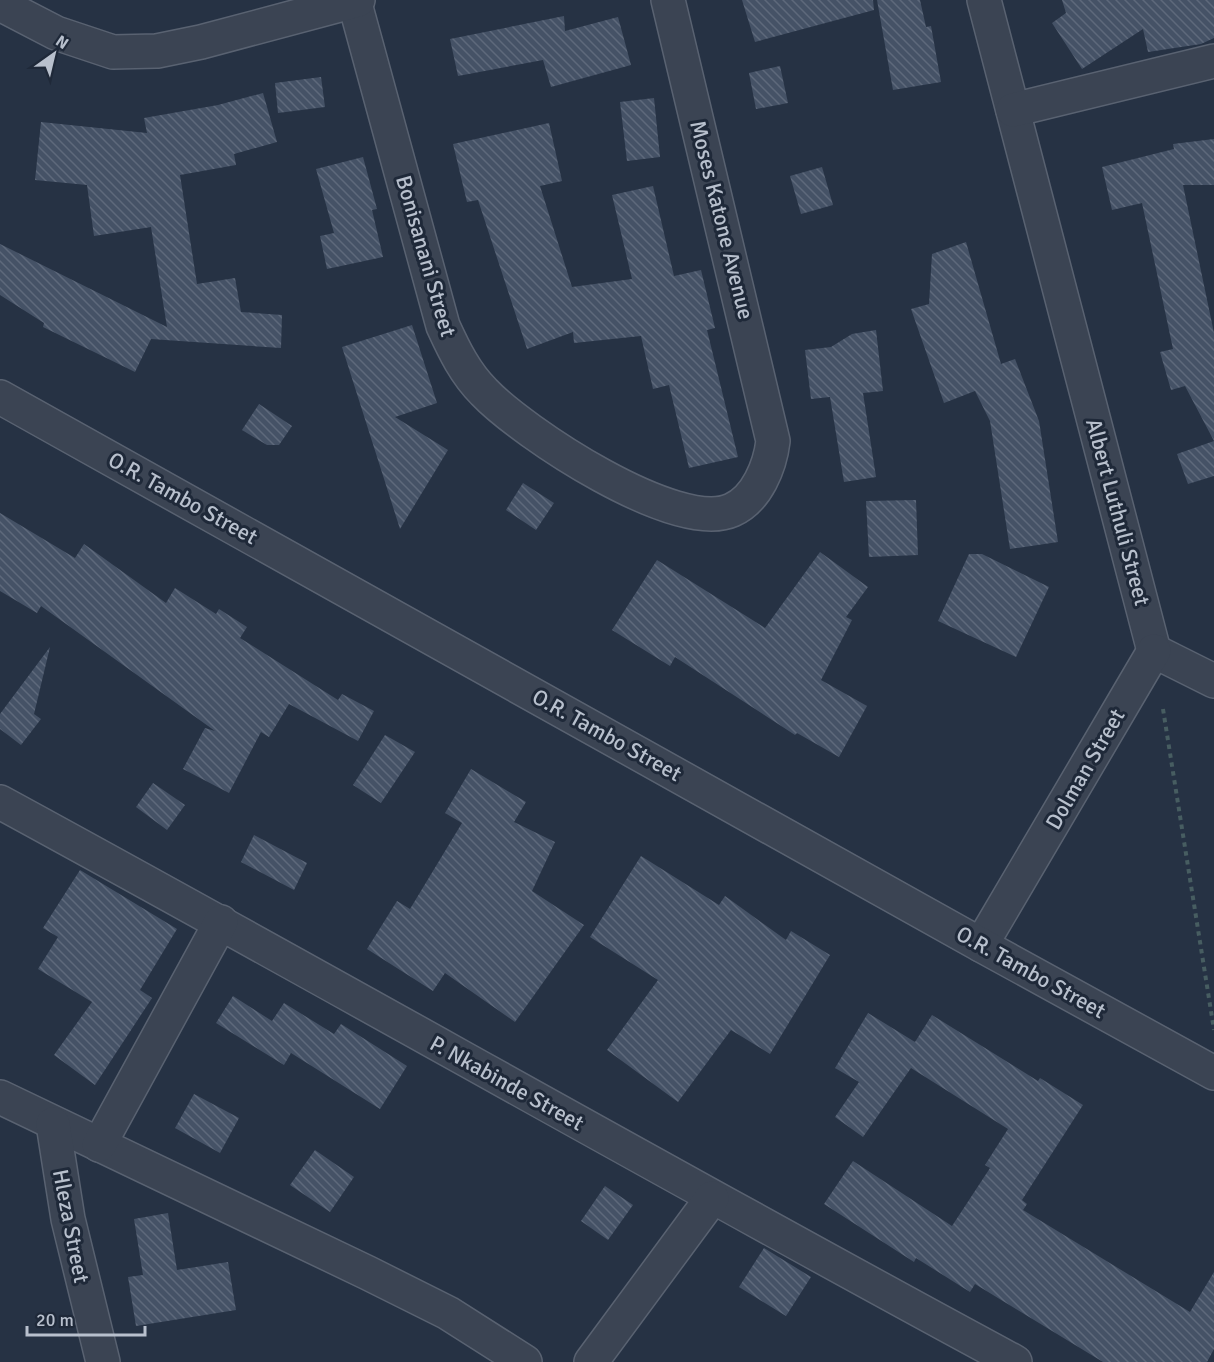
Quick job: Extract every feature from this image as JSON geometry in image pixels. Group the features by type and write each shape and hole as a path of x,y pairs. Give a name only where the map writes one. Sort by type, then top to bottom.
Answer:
{"street":[{"name":"Bonisanani Street","path":"356,0 443,327 459,360 483,392 509,416 550,446 619,483 677,510 708,514 732,510 750,495 762,477 771,457 773,441"},
{"path":"0,4 56,33 113,52 157,51 201,42 356,0"},
{"name":"Moses Katone Avenue","path":"668,0 773,441"},
{"name":"Albert Luthuli Street","path":"984,0 1154,651"},
{"path":"1012,110 1214,61"},
{"name":"O.R. Tambo Street","path":"0,397 981,945 1214,1072"},
{"path":"1154,651 1214,681"},
{"name":"Dolman Street","path":"981,945 1154,651"},
{"name":"P. Nkabinde Street","path":"0,802 221,922 712,1198 1015,1362"},
{"path":"99,1145 221,922"},
{"path":"0,1097 448,1313 525,1362"},
{"name":"Hleza Street","path":"53,1124 68,1219 103,1362"},
{"path":"591,1362 712,1198"}],"path":[{"path":"1154,651 1214,1031"}],"building":[{"path":"742,0 873,0 874,10 755,42"},
{"path":"877,0 920,0 926,27 931,26 941,82 893,90"},
{"path":"1062,0 1214,0 1214,38 1201,44 1148,52 1143,29 1082,69 1052,23 1066,13"},
{"path":"564,16 565,31 618,17 631,65 551,87 543,60 458,76 450,39"},
{"path":"780,66 788,103 756,109 749,73"},
{"path":"321,77 325,107 278,113 275,83"},
{"path":"263,93 277,142 234,154 236,165 180,175 197,284 235,278 241,312 282,315 281,348 151,339 135,372 43,327 44,323 0,295 0,244 167,327 151,227 94,236 87,185 35,180 41,122 147,133 144,118 218,105"},
{"path":"654,98 660,157 627,161 620,102"},
{"path":"549,123 562,181 540,186 572,287 632,279 612,195 653,186 674,276 701,270 715,328 707,330 738,457 689,468 669,385 653,389 641,336 574,343 573,332 527,349 478,200 467,202 453,144"},
{"path":"1214,139 1214,185 1183,185 1214,333 1214,441 1185,386 1171,390 1160,352 1173,349 1142,203 1112,210 1102,167 1174,149 1173,144"},
{"path":"363,157 377,209 372,210 383,257 327,269 320,236 334,233 316,169"},
{"path":"822,167 833,205 801,214 790,176"},
{"path":"966,242 1001,364 1015,359 1039,421 1058,542 1010,549 990,421 975,391 944,403 911,309 929,304 932,254"},
{"path":"412,325 437,403 395,417 448,450 400,529 342,347"},
{"path":"876,330 883,391 863,393 876,477 844,482 830,397 811,399 805,350 831,347 852,334"},
{"path":"259,404 292,426 279,445 267,445 242,430"},
{"path":"1214,441 1214,476 1188,484 1177,454"},
{"path":"523,483 554,503 536,530 506,510"},
{"path":"916,500 918,555 869,557 866,501"},
{"path":"0,513 75,558 84,544 166,603 175,588 216,614 219,609 247,627 240,638 338,700 342,694 374,711 358,741 289,704 269,737 261,732 229,793 183,769 205,728 215,731 41,606 37,613 0,591"},
{"path":"820,552 868,587 846,617 852,620 821,680 867,706 839,757 797,733 795,735 675,657 670,666 612,630 657,560 765,628"},
{"path":"969,554 982,554 1049,587 1016,657 938,621"},
{"path":"50,647 34,714 41,719 21,745 0,729 0,714"},
{"path":"385,735 415,752 381,803 353,785"},
{"path":"471,769 526,802 514,822 555,842 532,891 584,925 515,1022 445,973 433,991 367,949 397,901 410,909 462,823 445,813"},
{"path":"153,783 185,805 167,830 136,807"},
{"path":"254,835 307,863 294,890 241,862"},
{"path":"641,856 719,905 725,896 786,940 791,931 830,955 770,1054 731,1030 678,1102 607,1050 658,980 590,937"},
{"path":"80,870 177,929 140,990 152,998 95,1085 54,1055 92,1002 38,969 58,937 43,928"},
{"path":"233,996 272,1021 284,1003 334,1034 341,1024 407,1066 380,1109 291,1053 284,1065 216,1023"},
{"path":"868,1013 915,1042 932,1015 1038,1081 1040,1078 1083,1105 1022,1200 1027,1204 1023,1210 1190,1312 1214,1272 1214,1349 1207,1362 1103,1362 975,1284 970,1292 916,1258 914,1262 824,1204 853,1161 952,1226 990,1168 985,1165 1008,1129 911,1068 863,1137 835,1117 859,1082 835,1068"},
{"path":"194,1094 239,1118 220,1153 175,1128"},
{"path":"315,1150 354,1177 330,1212 290,1185"},
{"path":"605,1186 633,1205 608,1240 581,1221"},
{"path":"168,1213 177,1270 228,1262 236,1310 136,1326 128,1277 143,1275 134,1219"},
{"path":"764,1248 811,1277 786,1316 739,1287"}]}
